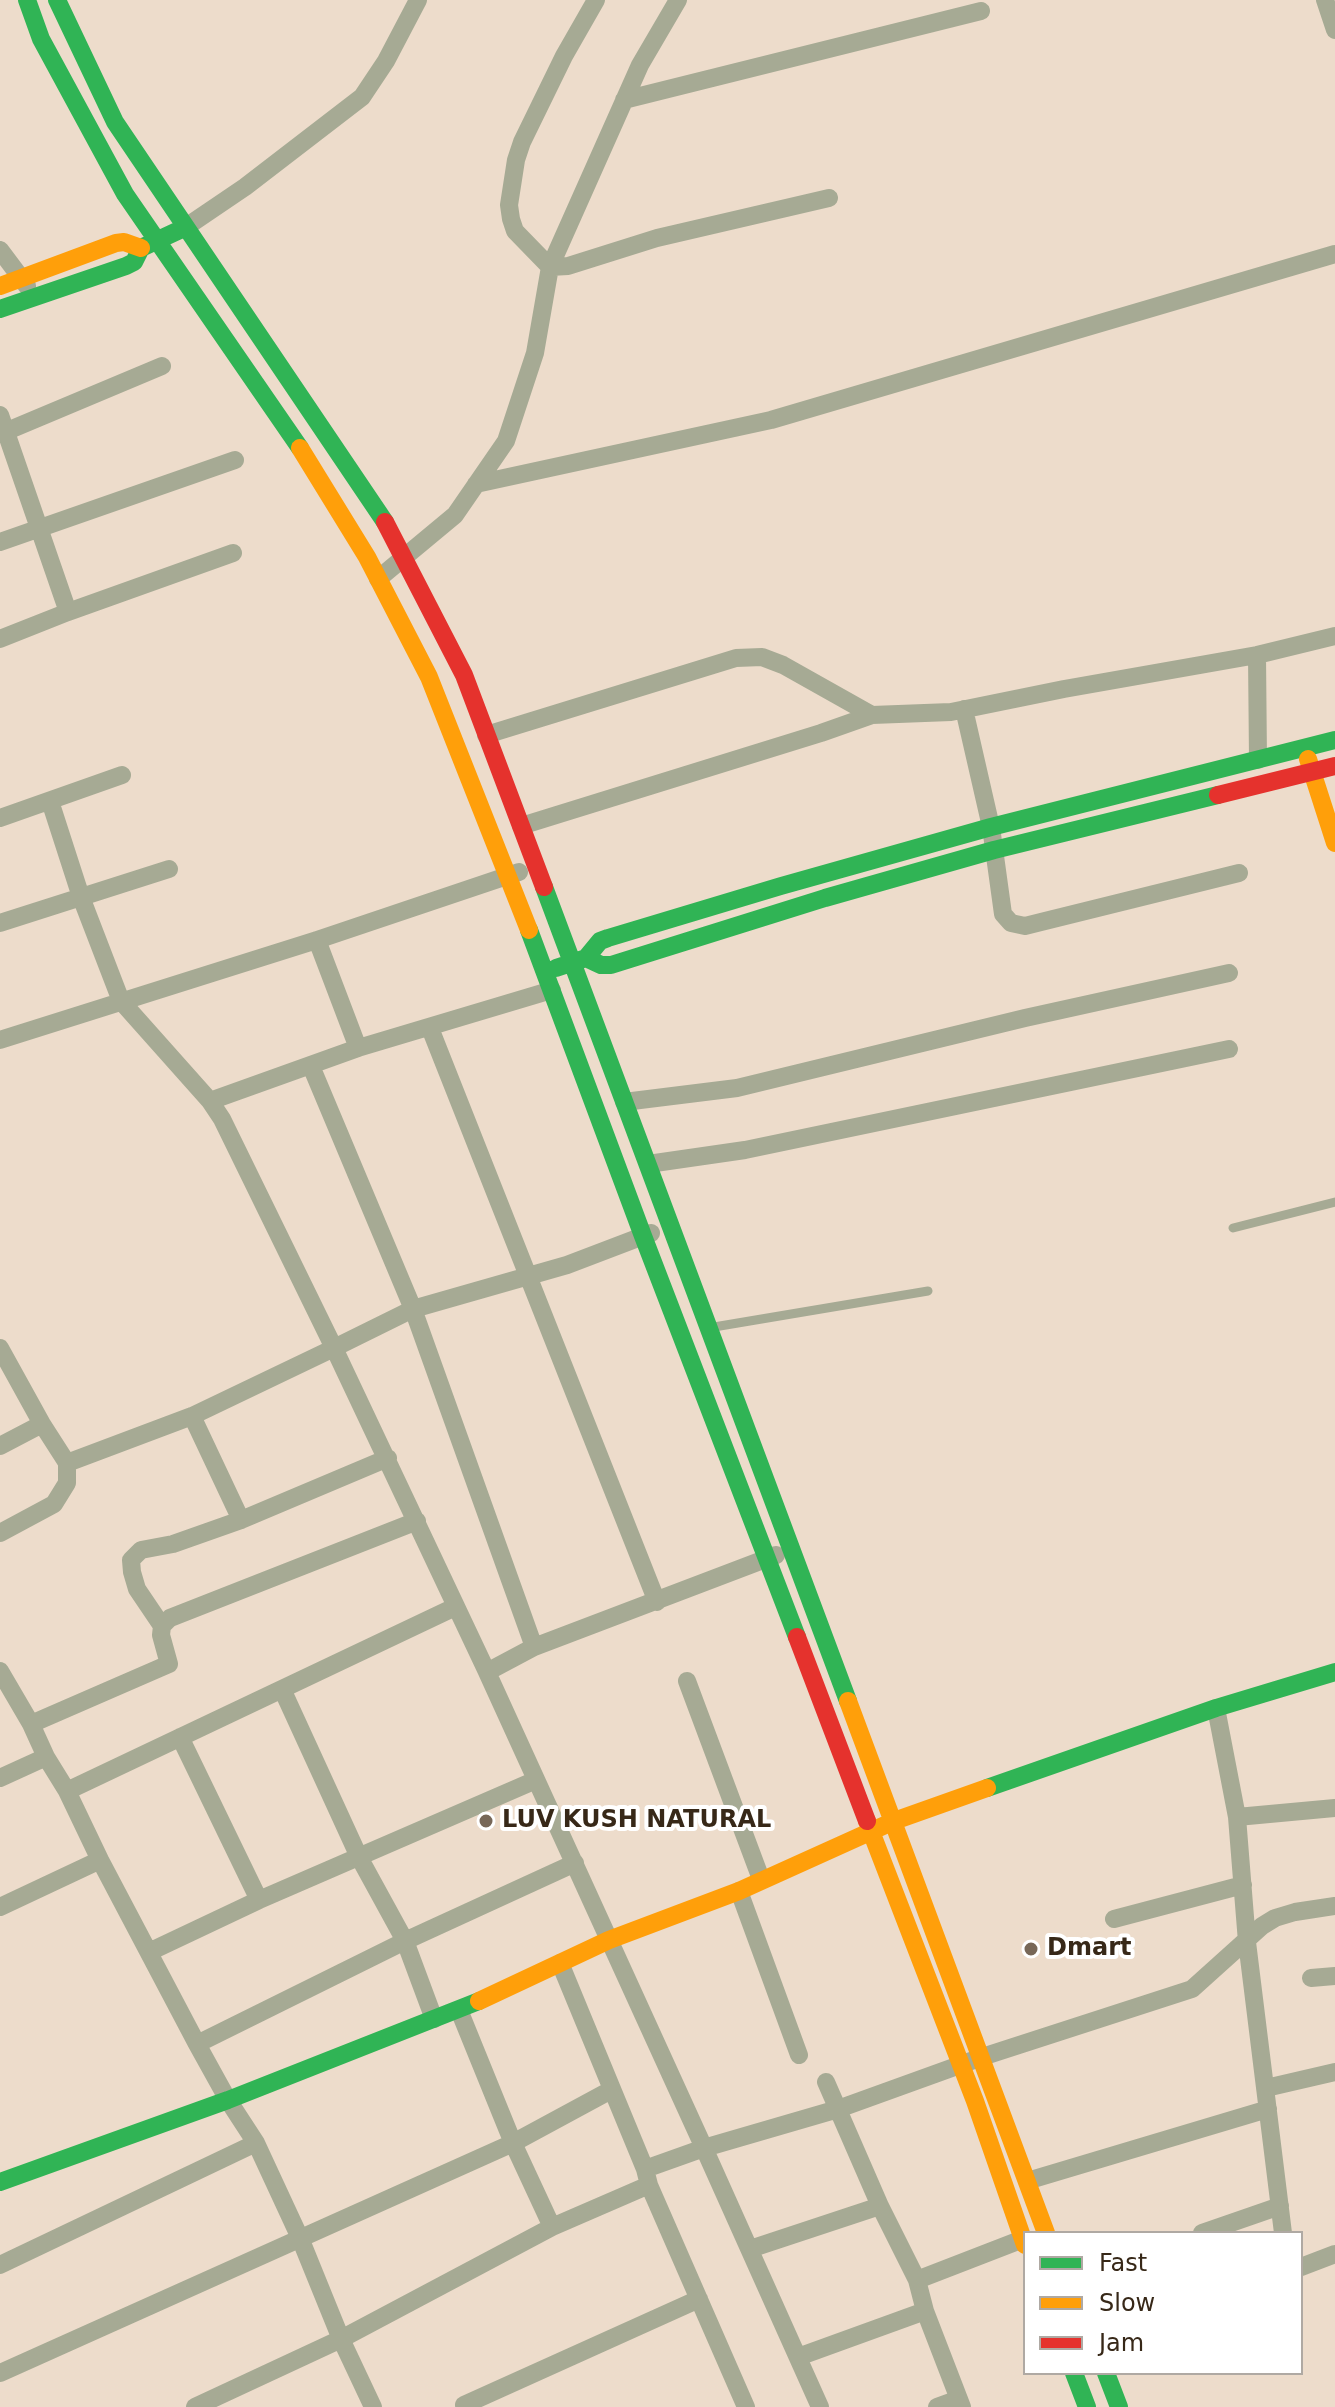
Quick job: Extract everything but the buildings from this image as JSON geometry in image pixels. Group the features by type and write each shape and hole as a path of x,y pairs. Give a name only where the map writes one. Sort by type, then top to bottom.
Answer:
{"main road":[{"path":"27,0 41,39 149,244 294,438 367,557 429,677 509,875 643,1236 960,2064 1023,2239"},
{"path":"57,0 115,122 393,534 464,675 535,866 578,960 624,1102 1045,2231"},
{"path":"0,309 126,266 134,262 149,244 186,227"},
{"path":"0,286 116,243 149,244"},
{"path":"545,971 578,960 608,938 991,827 1335,740"},
{"path":"1305,748 1335,843"},
{"path":"578,960 611,965 825,898 994,850 1335,766"},
{"path":"0,2182 228,2100 459,2010 609,1940 739,1891 894,1821 1216,1708 1335,1672"},
{"path":"1075,2375 1087,2407"},
{"path":"1107,2375 1119,2407"}],"street":[{"path":"186,227 245,187 362,97 386,61 418,0"},
{"path":"596,0 564,56 516,160 509,205 511,219 515,231 550,267 568,266 657,238 829,198"},
{"path":"1325,0 1335,30"},
{"path":"378,579 455,515 506,441 535,353 550,267 640,65 674,1"},
{"path":"624,100 981,11"},
{"path":"0,250 35,297"},
{"path":"476,484 771,420 1335,254"},
{"path":"68,612 2,427 162,366"},
{"path":"0,542 235,460"},
{"path":"0,639 233,553"},
{"path":"521,826 872,715 911,715 964,709 1257,655 1335,636"},
{"path":"1257,655 1258,760"},
{"path":"486,735 736,658 762,657 783,665 872,715"},
{"path":"964,709 991,827 1003,914 1011,923 1025,926 1239,873"},
{"path":"0,818 122,775"},
{"path":"50,801 81,897 121,1001 210,1101 222,1119 388,1458 575,1863 820,2407"},
{"path":"0,1040 317,940 535,866"},
{"path":"0,923 169,869"},
{"path":"317,940 358,1048"},
{"path":"624,1102 737,1088 1025,1018 1229,973"},
{"path":"210,1101 358,1048 552,990"},
{"path":"430,1028 657,1602"},
{"path":"648,1164 745,1150 1229,1049"},
{"path":"311,1066 413,1309 534,1647"},
{"path":"67,1463 192,1416 413,1309 567,1265 671,1226"},
{"path":"0,1348 67,1463 67,1483 54,1504 0,1533"},
{"path":"192,1416 241,1520"},
{"path":"0,1446 42,1424"},
{"path":"162,1626 137,1589 131,1560 141,1550 173,1544 241,1520 388,1458"},
{"path":"31,1724 169,1664 161,1635 162,1626 170,1618 417,1521"},
{"path":"487,1672 534,1647 792,1549"},
{"path":"67,1791 455,1607"},
{"path":"0,1671 67,1791 197,2044 256,2143 373,2407"},
{"path":"687,1681 761,1879"},
{"path":"282,1689 359,1857 405,1941 434,2019"},
{"path":"1216,1708 1237,1817 1247,1942 1283,2231"},
{"path":"180,1737 259,1900"},
{"path":"0,1778 46,1757"},
{"path":"149,1952 259,1900 536,1780"},
{"path":"1237,1817 1335,1808"},
{"path":"0,1907 100,1860"},
{"path":"197,2044 405,1941 575,1863"},
{"path":"1114,1919 1243,1885"},
{"path":"739,1891 799,2055"},
{"path":"195,2407 341,2339 704,2148 838,2109 960,2064 1192,1989 1275,1918 1335,1906"},
{"path":"560,1963 647,2177 746,2407"},
{"path":"1311,1978 1335,1976"},
{"path":"459,2010 513,2143 552,2227"},
{"path":"1266,2088 1335,2072"},
{"path":"826,2082 880,2206 917,2280 925,2311 960,2403 937,2407"},
{"path":"0,2373 513,2143 611,2090"},
{"path":"1027,2181 1268,2109"},
{"path":"0,2265 256,2143"},
{"path":"750,2249 880,2206"},
{"path":"1208,2231 1280,2206"},
{"path":"917,2280 1023,2242"},
{"path":"1303,2266 1335,2254"},
{"path":"463,2406 699,2299"},
{"path":"798,2357 925,2311"}],"lane":[{"path":"1233,1228 1335,1202"},
{"path":"681,1335 928,1291"}],"traffic: fast":[{"path":"27,0 41,39 125,194 300,448"},
{"path":"57,0 115,122 385,522"},
{"path":"0,309 126,266 134,262 141,248 186,227"},
{"path":"556,968 586,958 600,941 608,938 781,886 991,827 1335,740"},
{"path":"586,958 601,965 611,965 825,898 994,850 1218,795"},
{"path":"544,887 848,1701"},
{"path":"529,930 797,1637"},
{"path":"987,1788 1216,1708 1335,1672"},
{"path":"0,2182 228,2100 479,2001"},
{"path":"1075,2375 1087,2407"},
{"path":"1107,2375 1119,2407"}],"traffic: slow":[{"path":"0,286 116,243 124,242 141,248"},
{"path":"300,448 367,557 429,677 529,930"},
{"path":"1308,759 1335,843"},
{"path":"848,1701 1045,2231"},
{"path":"479,2001 609,1940 739,1891 894,1821 987,1788"},
{"path":"867,1821 975,2101 1023,2239"}],"traffic: jam":[{"path":"385,522 464,675 544,887"},
{"path":"1218,795 1335,766"},
{"path":"797,1637 867,1821"}],"place":[{"name":"LUV KUSH NATURAL","path":"486,1821"},
{"name":"Dmart","path":"1031,1949"}]}
